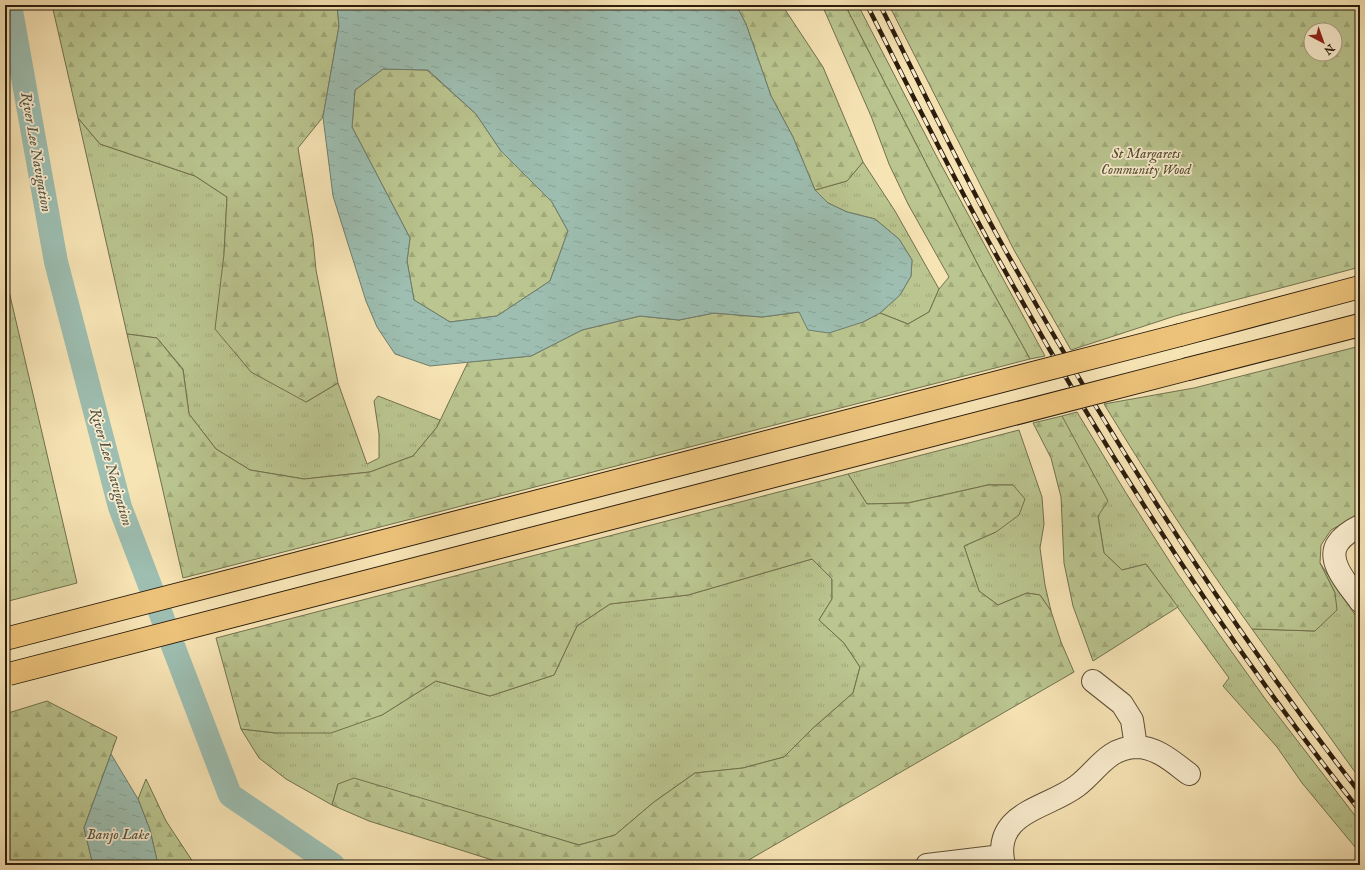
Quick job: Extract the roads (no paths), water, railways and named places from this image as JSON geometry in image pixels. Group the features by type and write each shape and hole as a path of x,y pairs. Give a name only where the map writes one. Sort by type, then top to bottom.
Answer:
{"highway":[{"path":"5,639 1180,335 1360,287"},
{"path":"7,674 1360,325"}],"street":[{"path":"1360,526 1345,535 1337,544 1334,553 1338,569 1360,600"},
{"path":"1093,681 1122,704 1132,720 1136,747"},
{"path":"927,865 1003,861 1005,836 1010,828 1022,816 1076,787 1102,762 1120,750 1136,747 1149,749 1163,754 1189,774"}],"water":[{"path":"337,5 736,5 746,24 771,96 793,137 815,190 828,203 847,212 875,219 899,239 912,260 911,276 900,295 880,313 863,322 829,333 808,330 799,312 762,317 714,313 679,320 640,316 582,330 531,356 430,366 395,354 377,327 366,301 333,196 323,117 339,26","holes":["383,69 428,70 476,114 501,151 552,202 568,231 550,281 497,316 450,322 414,300 407,261 410,238 352,127 355,90"]},
{"name":"Banjo Lake","path":"111,754 138,799 150,830 158,865 93,865 84,828"}],"waterway":[{"name":"River Lee Navigation","path":"10,5 56,262 120,507 230,795 333,865"}],"railway":[{"path":"867,5 973,213 1030,316 1117,463 1209,606 1308,744 1360,811"},
{"path":"880,5 982,208 1080,381 1123,452 1213,591 1310,727 1360,793"}],"park label":[{"name":"St Margarets Community Wood","path":"1146,162"}]}
